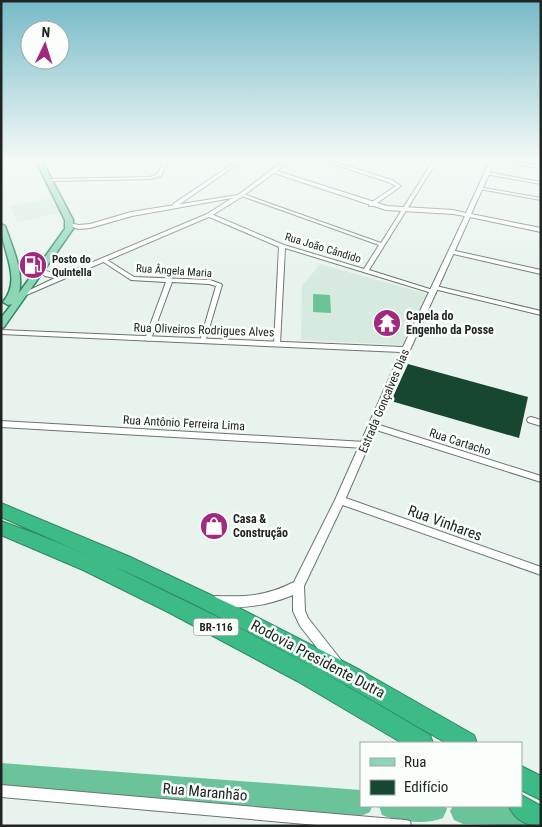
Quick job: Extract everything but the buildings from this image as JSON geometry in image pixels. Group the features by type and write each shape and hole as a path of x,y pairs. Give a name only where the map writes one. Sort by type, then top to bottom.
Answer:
{"highway":[{"name":"Rodovia Presidente Dutra","path":"1,510 84,544 212,602 343,672 464,742"},
{"name":"Rodovia Presidente Dutra","path":"1,528 43,543 154,594 371,712 420,742"},
{"path":"522,778 541,789"},
{"path":"522,807 541,820"}],"main road":[{"path":"1,312 39,273 67,233 70,224 59,200"},
{"path":"1,226 16,276 18,295 1,325"},
{"path":"16,276 25,278 39,273"}],"street":[{"path":"175,205 183,200"},
{"path":"70,224 78,227 90,226 127,215 211,200"},
{"path":"18,295 209,215 234,200"},
{"path":"255,200 383,244"},
{"path":"355,200 371,205 406,210 467,214 541,230"},
{"path":"371,205 380,200"},
{"path":"365,272 412,200"},
{"name":"Estrada Gonçalves Dias","path":"343,672 304,622 299,611 298,586 340,500 474,200"},
{"name":"Rua João Cândido","path":"209,215 282,246 365,272 435,290 541,313"},
{"path":"277,344 282,246"},
{"path":"451,252 541,272"},
{"name":"Rua Ângela Maria","path":"104,260 131,278 210,282 220,286 203,341"},
{"path":"39,273 63,276"},
{"path":"148,339 170,280"},
{"name":"Rua Oliveiros Rodrigues Alves","path":"1,332 406,350"},
{"path":"531,420 541,423"},
{"name":"Rua Antônio Ferreira Lima","path":"1,424 365,445"},
{"name":"Rua Cartacho","path":"373,426 541,479"},
{"name":"Rua Vinhares","path":"340,500 541,571"},
{"path":"212,602 263,601 280,596 298,586"},
{"name":"Rua Maranhão","path":"1,792 405,826"}],"shaded area":[{"path":"53,200 60,213 17,222 10,206"},
{"path":"320,264 427,294 403,345 301,340 302,286"},
{"path":"313,294 330,295 331,313 313,312"}],"waterway":[{"path":"1,775 360,803"},
{"path":"405,807 434,809"},
{"path":"463,811 534,816"}],"place":[{"name":"Posto do Quintella","path":"33,265"},
{"name":"Capela do Engenho da Posse","path":"387,323"},
{"name":"Casa & Construção","path":"214,526"}]}
